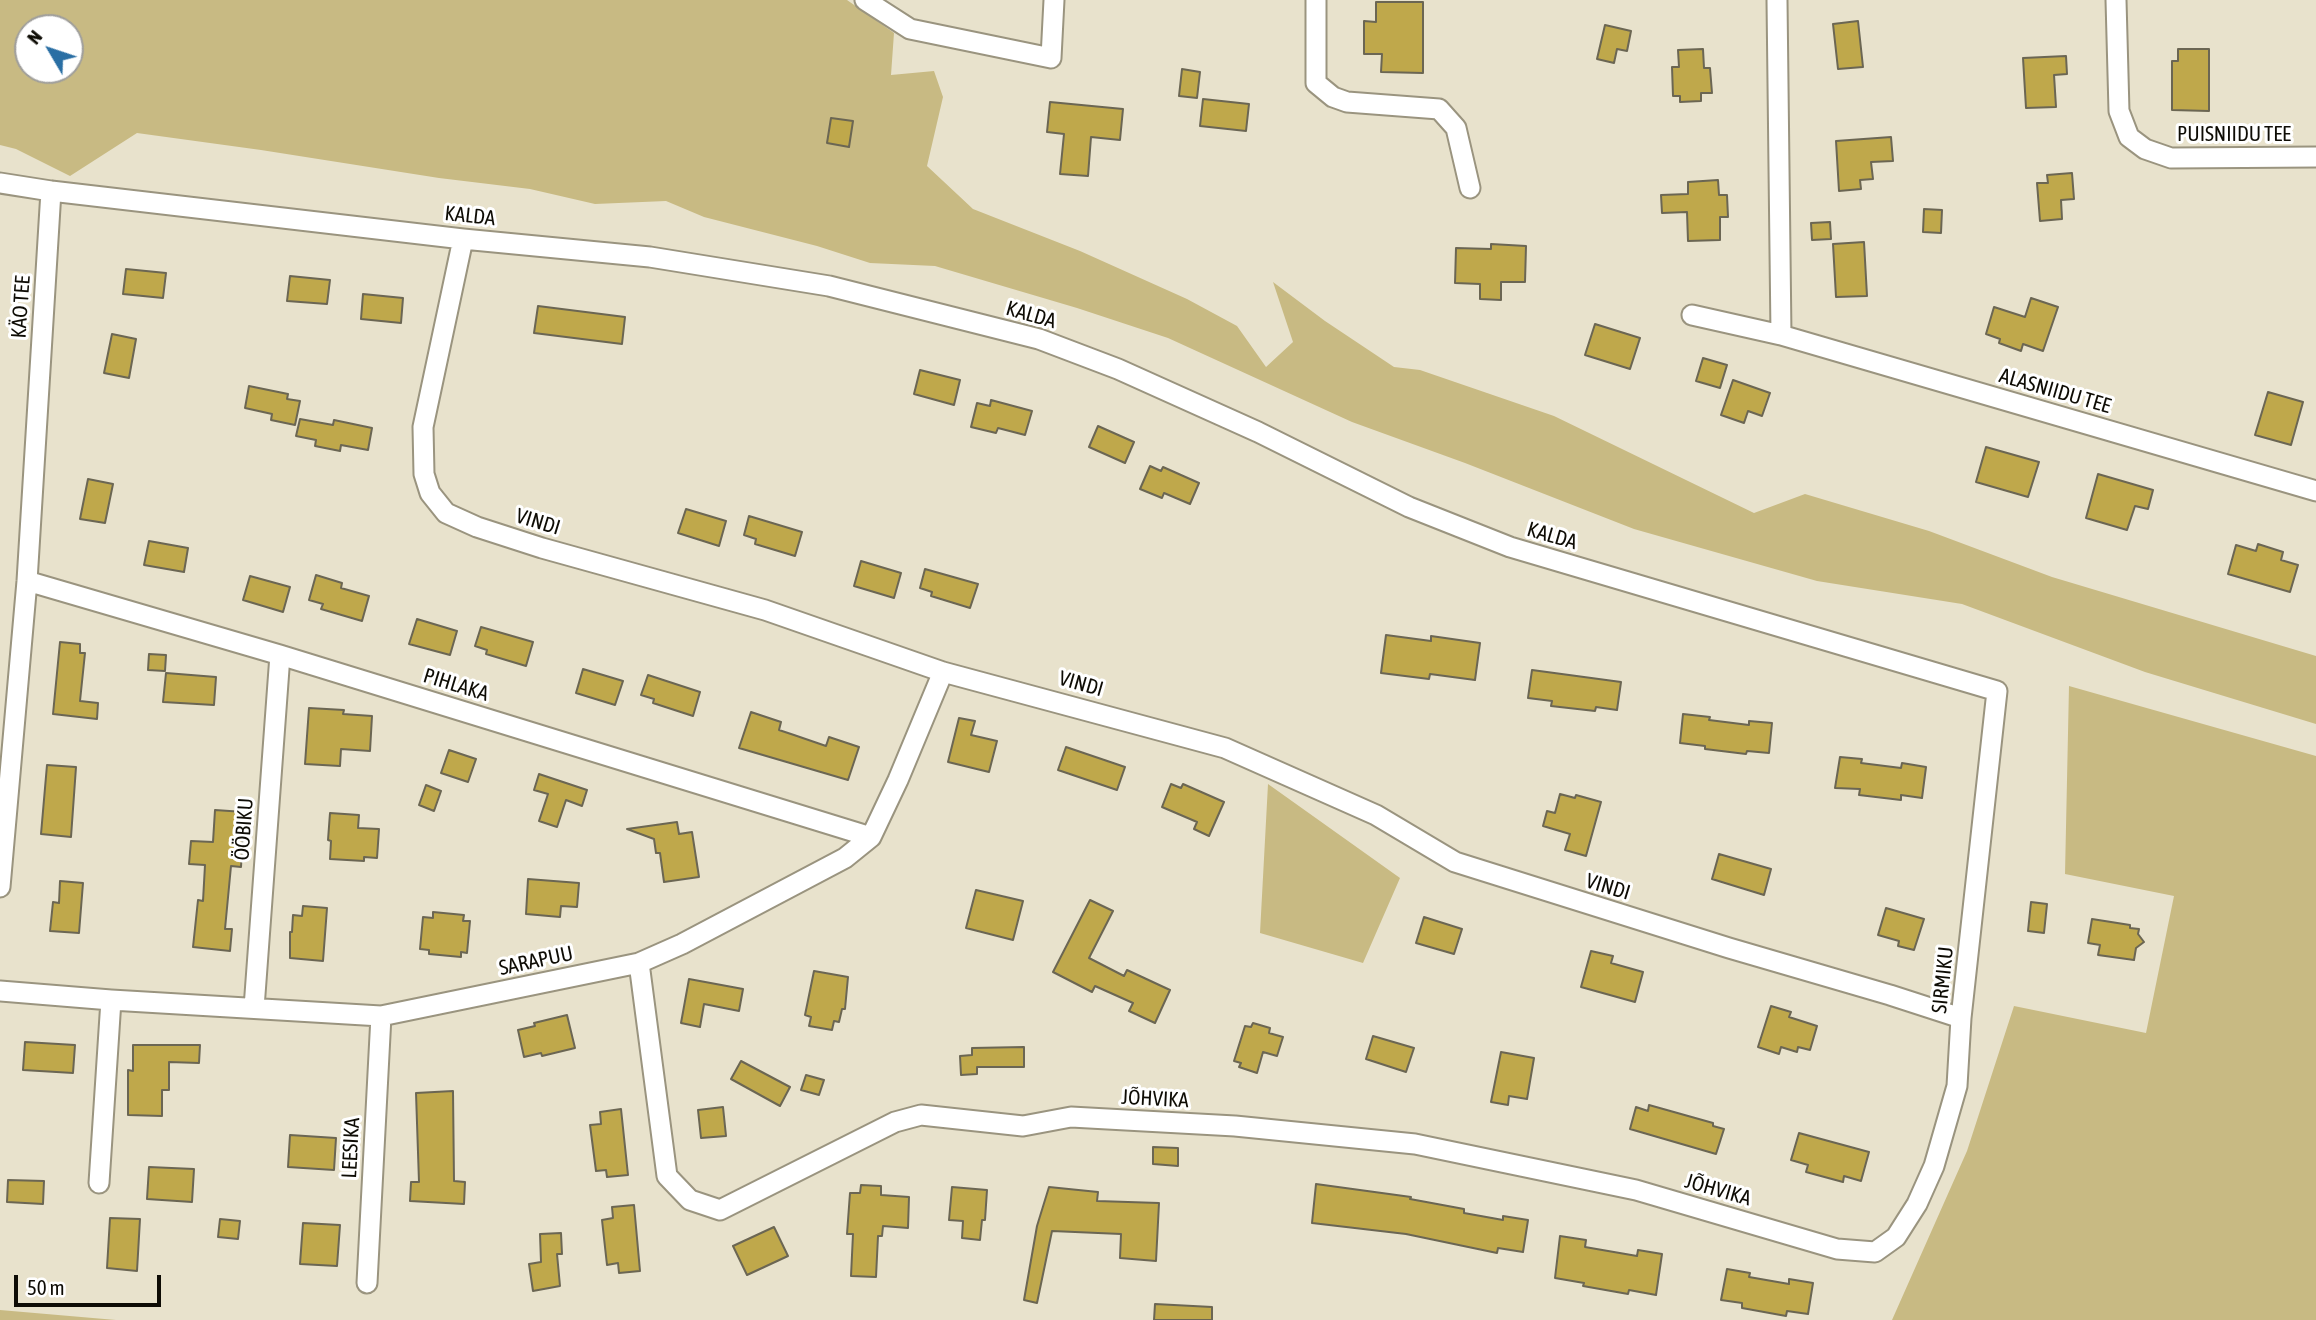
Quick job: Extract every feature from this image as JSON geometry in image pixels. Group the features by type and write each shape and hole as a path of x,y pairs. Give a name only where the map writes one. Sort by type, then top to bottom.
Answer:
{"street":[{"path":"865,0 910,29 1051,58 1054,0"},
{"path":"1316,0 1316,83 1333,97 1347,102 1438,109 1456,128 1470,188"},
{"path":"1777,0 1782,335"},
{"name":"PUISNIIDU TEE","path":"2116,0 2119,111 2129,137 2145,149 2171,158 2316,157"},
{"name":"KALDA","path":"0,183 463,239 650,257 817,284 1039,339 1118,369 1258,432 1409,508 1510,547 1997,691"},
{"name":"KÄO TEE","path":"0,887 27,581 51,191"},
{"name":"VINDI","path":"463,239 423,427 424,474 430,493 446,513 477,527 542,548 765,610 943,672 1225,748 1376,815 1455,862 1961,1018"},
{"name":"ALASNIIDU TEE","path":"1692,314 1782,335 2316,491"},
{"name":"PIHLAKA","path":"27,581 281,655 871,837"},
{"name":"ÖÖBIKU","path":"254,1007 281,655"},
{"name":"SARAPUU","path":"0,991 381,1016 639,962 682,944 845,858 871,837 943,672"},
{"name":"SIRMIKU","path":"1875,1252 1896,1237 1917,1204 1934,1166 1957,1086 1961,1018 1997,691"},
{"name":"JÕHVIKA","path":"639,962 667,1176 690,1200 720,1210 895,1122 921,1115 1023,1126 1071,1117 1235,1126 1415,1144 1636,1190 1837,1249 1875,1252"},
{"path":"99,1183 111,1000"},
{"name":"LEESIKA","path":"367,1283 381,1016"}],"shaded area":[{"path":"0,0 847,0 894,33 891,75 934,71 943,97 927,166 973,209 1080,251 1187,299 1237,326 1266,367 1293,342 1273,282 1394,367 1420,370 1554,416 1754,513 1805,494 1929,531 2052,577 2316,656 2316,724 2145,672 1962,604 1817,581 1634,529 1352,422 1168,338 935,266 870,263 817,246 704,217 666,201 595,204 530,189 137,133 70,176 16,149 0,145"},
{"path":"2069,686 2316,756 2316,1320 1892,1320 1967,1151 2014,1006 2146,1033 2174,896 2065,874"},
{"path":"1268,784 1400,878 1363,963 1260,933"},
{"path":"0,1310 116,1320 0,1320"}],"building":[{"path":"1376,2 1423,2 1423,73 1381,72 1382,54 1364,54 1364,21 1376,22"},
{"path":"1858,21 1863,67 1838,69 1833,24"},
{"path":"1605,25 1631,31 1627,51 1617,49 1614,63 1597,59"},
{"path":"1703,49 1704,68 1710,68 1712,93 1701,93 1701,101 1680,102 1680,96 1673,96 1672,67 1679,67 1678,50"},
{"path":"2178,49 2209,49 2209,111 2172,110 2172,61 2178,61"},
{"path":"2066,56 2067,74 2054,75 2056,107 2026,108 2023,58"},
{"path":"1182,69 1200,72 1197,98 1179,96"},
{"path":"1203,99 1249,104 1246,131 1200,126"},
{"path":"1050,102 1123,109 1120,140 1091,137 1088,176 1060,174 1064,134 1047,132"},
{"path":"831,118 853,121 849,147 827,143"},
{"path":"1891,137 1893,161 1871,162 1873,179 1860,180 1861,189 1839,191 1836,141"},
{"path":"2072,173 2074,199 2061,200 2062,219 2040,221 2037,183 2048,183 2047,175"},
{"path":"1718,180 1719,195 1727,195 1728,217 1720,217 1720,240 1688,241 1687,212 1662,213 1661,195 1688,194 1688,182"},
{"path":"1924,209 1942,210 1941,233 1923,232"},
{"path":"1830,222 1831,239 1812,240 1811,223"},
{"path":"1864,242 1867,296 1836,297 1833,244"},
{"path":"1491,244 1526,246 1525,282 1501,282 1501,300 1480,299 1480,284 1455,283 1456,248 1491,249"},
{"path":"126,269 166,273 163,298 123,294"},
{"path":"290,276 330,280 327,304 287,301"},
{"path":"363,294 403,298 401,323 361,319"},
{"path":"2031,298 2058,307 2043,351 2023,344 2021,351 1999,343 2000,339 1986,334 1994,307 2025,317"},
{"path":"538,306 625,317 622,344 534,333"},
{"path":"1595,324 1640,338 1630,369 1585,355"},
{"path":"112,334 136,339 129,378 104,373"},
{"path":"1703,358 1727,365 1720,388 1696,381"},
{"path":"920,370 960,380 954,405 914,394"},
{"path":"1733,380 1770,393 1762,416 1748,411 1744,423 1721,415"},
{"path":"249,386 288,394 287,399 300,401 295,425 271,420 272,414 245,408"},
{"path":"2268,392 2303,402 2291,445 2255,435"},
{"path":"991,400 1032,411 1025,435 998,428 996,433 971,427 977,403 990,406"},
{"path":"300,419 333,425 334,420 372,428 368,450 341,445 340,451 315,446 316,440 296,436"},
{"path":"1098,426 1134,442 1125,463 1089,447"},
{"path":"1986,447 2039,462 2028,497 1976,482"},
{"path":"1150,466 1161,471 1163,467 1199,483 1190,504 1164,493 1162,498 1140,489"},
{"path":"2098,474 2153,490 2148,509 2135,506 2127,530 2086,518"},
{"path":"88,479 113,484 105,523 80,519"},
{"path":"686,509 726,521 719,546 678,533"},
{"path":"749,516 802,532 795,556 755,544 756,539 744,535"},
{"path":"149,541 188,548 184,572 144,565"},
{"path":"2258,544 2283,552 2281,560 2298,565 2290,592 2228,574 2236,545 2256,551"},
{"path":"861,561 901,573 894,598 854,586"},
{"path":"925,569 978,584 970,608 931,596 932,592 920,588"},
{"path":"316,575 342,583 341,588 369,596 362,621 321,609 323,604 309,600"},
{"path":"250,576 290,587 283,612 243,600"},
{"path":"417,619 457,631 450,655 409,644"},
{"path":"481,627 533,642 526,666 486,654 487,650 475,646"},
{"path":"1386,635 1431,641 1431,636 1480,643 1475,680 1430,674 1429,679 1381,673"},
{"path":"60,642 80,644 80,653 85,653 80,701 98,703 97,719 53,714"},
{"path":"149,654 166,655 165,671 148,670"},
{"path":"583,669 623,681 615,705 576,693"},
{"path":"1532,670 1621,682 1617,710 1596,707 1595,711 1551,706 1552,701 1528,698"},
{"path":"166,673 216,677 214,705 163,702"},
{"path":"648,675 700,692 693,716 653,703 654,699 641,695"},
{"path":"309,708 344,710 343,714 372,716 370,751 341,749 340,766 305,764"},
{"path":"751,712 781,722 779,730 826,746 829,737 859,747 848,780 739,748"},
{"path":"1683,714 1749,725 1749,721 1772,723 1769,753 1747,751 1746,754 1680,743"},
{"path":"959,718 975,721 971,735 997,741 989,772 948,762"},
{"path":"1066,747 1125,767 1117,790 1058,770"},
{"path":"449,750 476,759 468,782 441,773"},
{"path":"1840,757 1862,759 1861,763 1901,768 1902,763 1926,767 1922,798 1901,795 1901,800 1859,795 1860,789 1835,788"},
{"path":"47,765 76,767 71,837 41,834"},
{"path":"539,774 587,790 582,806 566,800 557,827 539,821 548,794 534,790"},
{"path":"1171,784 1181,788 1183,784 1224,802 1209,836 1194,829 1197,822 1162,807"},
{"path":"426,785 441,791 434,811 419,805"},
{"path":"1560,794 1601,802 1586,856 1565,850 1570,834 1543,826 1547,811 1555,813"},
{"path":"215,810 244,812 241,867 231,866 225,929 232,929 230,951 193,947 198,900 203,901 205,865 189,864 191,841 213,842"},
{"path":"330,813 359,815 358,828 379,829 377,858 364,857 364,861 330,859"},
{"path":"677,822 679,834 692,832 699,877 664,882 660,853 656,853 654,839 627,829"},
{"path":"1719,854 1771,869 1764,895 1712,879"},
{"path":"528,879 579,883 577,907 561,906 560,917 526,914"},
{"path":"60,881 83,883 79,933 50,931 53,902 59,903"},
{"path":"976,890 1023,901 1013,940 966,928"},
{"path":"1090,900 1113,911 1089,958 1124,976 1127,970 1170,990 1155,1023 1129,1011 1133,1003 1095,986 1092,992 1053,972"},
{"path":"2031,902 2047,904 2044,933 2028,931"},
{"path":"303,906 327,908 323,961 290,958 293,915 302,916"},
{"path":"1886,908 1924,919 1914,950 1898,946 1899,941 1878,935"},
{"path":"433,912 464,915 463,921 470,921 467,953 461,952 461,957 429,954 429,950 420,949 423,917 433,918"},
{"path":"1424,917 1462,929 1454,954 1416,943"},
{"path":"2092,919 2139,929 2138,934 2144,942 2136,948 2134,960 2098,955 2100,945 2088,943"},
{"path":"1591,951 1613,956 1611,963 1643,972 1635,1002 1581,987"},
{"path":"814,971 848,977 845,1009 842,1009 839,1022 834,1021 832,1030 809,1026 811,1017 805,1015"},
{"path":"689,979 743,989 739,1011 704,1004 700,1027 681,1023"},
{"path":"1771,1006 1791,1012 1789,1017 1817,1026 1810,1050 1798,1047 1797,1052 1781,1047 1779,1054 1758,1047"},
{"path":"567,1015 575,1048 542,1056 541,1053 524,1057 518,1030"},
{"path":"1253,1023 1270,1028 1269,1033 1283,1037 1277,1056 1263,1052 1257,1073 1239,1067 1241,1063 1234,1061 1245,1026 1251,1027"},
{"path":"1373,1036 1414,1048 1406,1072 1366,1059"},
{"path":"25,1042 75,1045 73,1073 23,1070"},
{"path":"133,1045 200,1045 199,1063 169,1062 169,1090 162,1090 162,1116 128,1115 128,1070 133,1071"},
{"path":"1024,1047 1024,1067 977,1067 977,1074 961,1075 960,1056 972,1055 972,1048"},
{"path":"1501,1052 1534,1058 1527,1099 1509,1096 1508,1105 1491,1102"},
{"path":"741,1061 790,1087 780,1106 731,1079"},
{"path":"806,1075 824,1080 819,1095 801,1090"},
{"path":"453,1091 454,1181 465,1182 464,1204 410,1201 411,1182 419,1182 416,1093"},
{"path":"1649,1105 1713,1123 1713,1126 1724,1129 1716,1154 1630,1129 1636,1107 1648,1111"},
{"path":"723,1107 726,1136 701,1138 698,1110"},
{"path":"621,1109 628,1175 607,1177 606,1170 596,1171 590,1125 601,1124 600,1112"},
{"path":"1799,1133 1869,1152 1861,1181 1844,1176 1843,1182 1806,1172 1808,1165 1791,1160"},
{"path":"290,1135 336,1138 334,1170 288,1167"},
{"path":"1153,1147 1178,1148 1178,1166 1153,1164"},
{"path":"149,1167 194,1169 192,1202 147,1199"},
{"path":"8,1180 44,1181 43,1204 7,1202"},
{"path":"1316,1184 1411,1197 1410,1199 1464,1209 1464,1213 1503,1220 1503,1216 1528,1220 1523,1252 1498,1248 1497,1253 1406,1234 1312,1223"},
{"path":"861,1185 881,1186 881,1195 909,1197 908,1228 883,1226 882,1236 878,1236 876,1277 851,1276 853,1234 847,1234 850,1193 860,1193"},
{"path":"952,1187 987,1190 985,1220 982,1220 980,1240 962,1238 963,1221 949,1220"},
{"path":"1049,1187 1098,1192 1097,1201 1159,1203 1156,1261 1120,1258 1121,1234 1052,1231 1037,1303 1024,1300 1037,1226"},
{"path":"634,1205 640,1271 619,1273 618,1263 607,1265 602,1220 613,1218 612,1207"},
{"path":"110,1218 140,1219 137,1271 107,1268"},
{"path":"220,1219 240,1221 238,1239 218,1237"},
{"path":"303,1223 340,1225 337,1266 300,1264"},
{"path":"774,1227 788,1256 747,1275 733,1246"},
{"path":"561,1233 562,1254 557,1254 560,1286 533,1291 529,1264 541,1262 540,1234"},
{"path":"1560,1236 1586,1240 1585,1247 1637,1256 1638,1250 1662,1254 1656,1295 1629,1290 1628,1294 1555,1278"},
{"path":"1727,1269 1750,1273 1749,1277 1789,1284 1789,1279 1813,1283 1808,1314 1787,1311 1786,1316 1742,1308 1742,1303 1721,1300"},
{"path":"1155,1304 1212,1307 1212,1320 1154,1320"}]}
